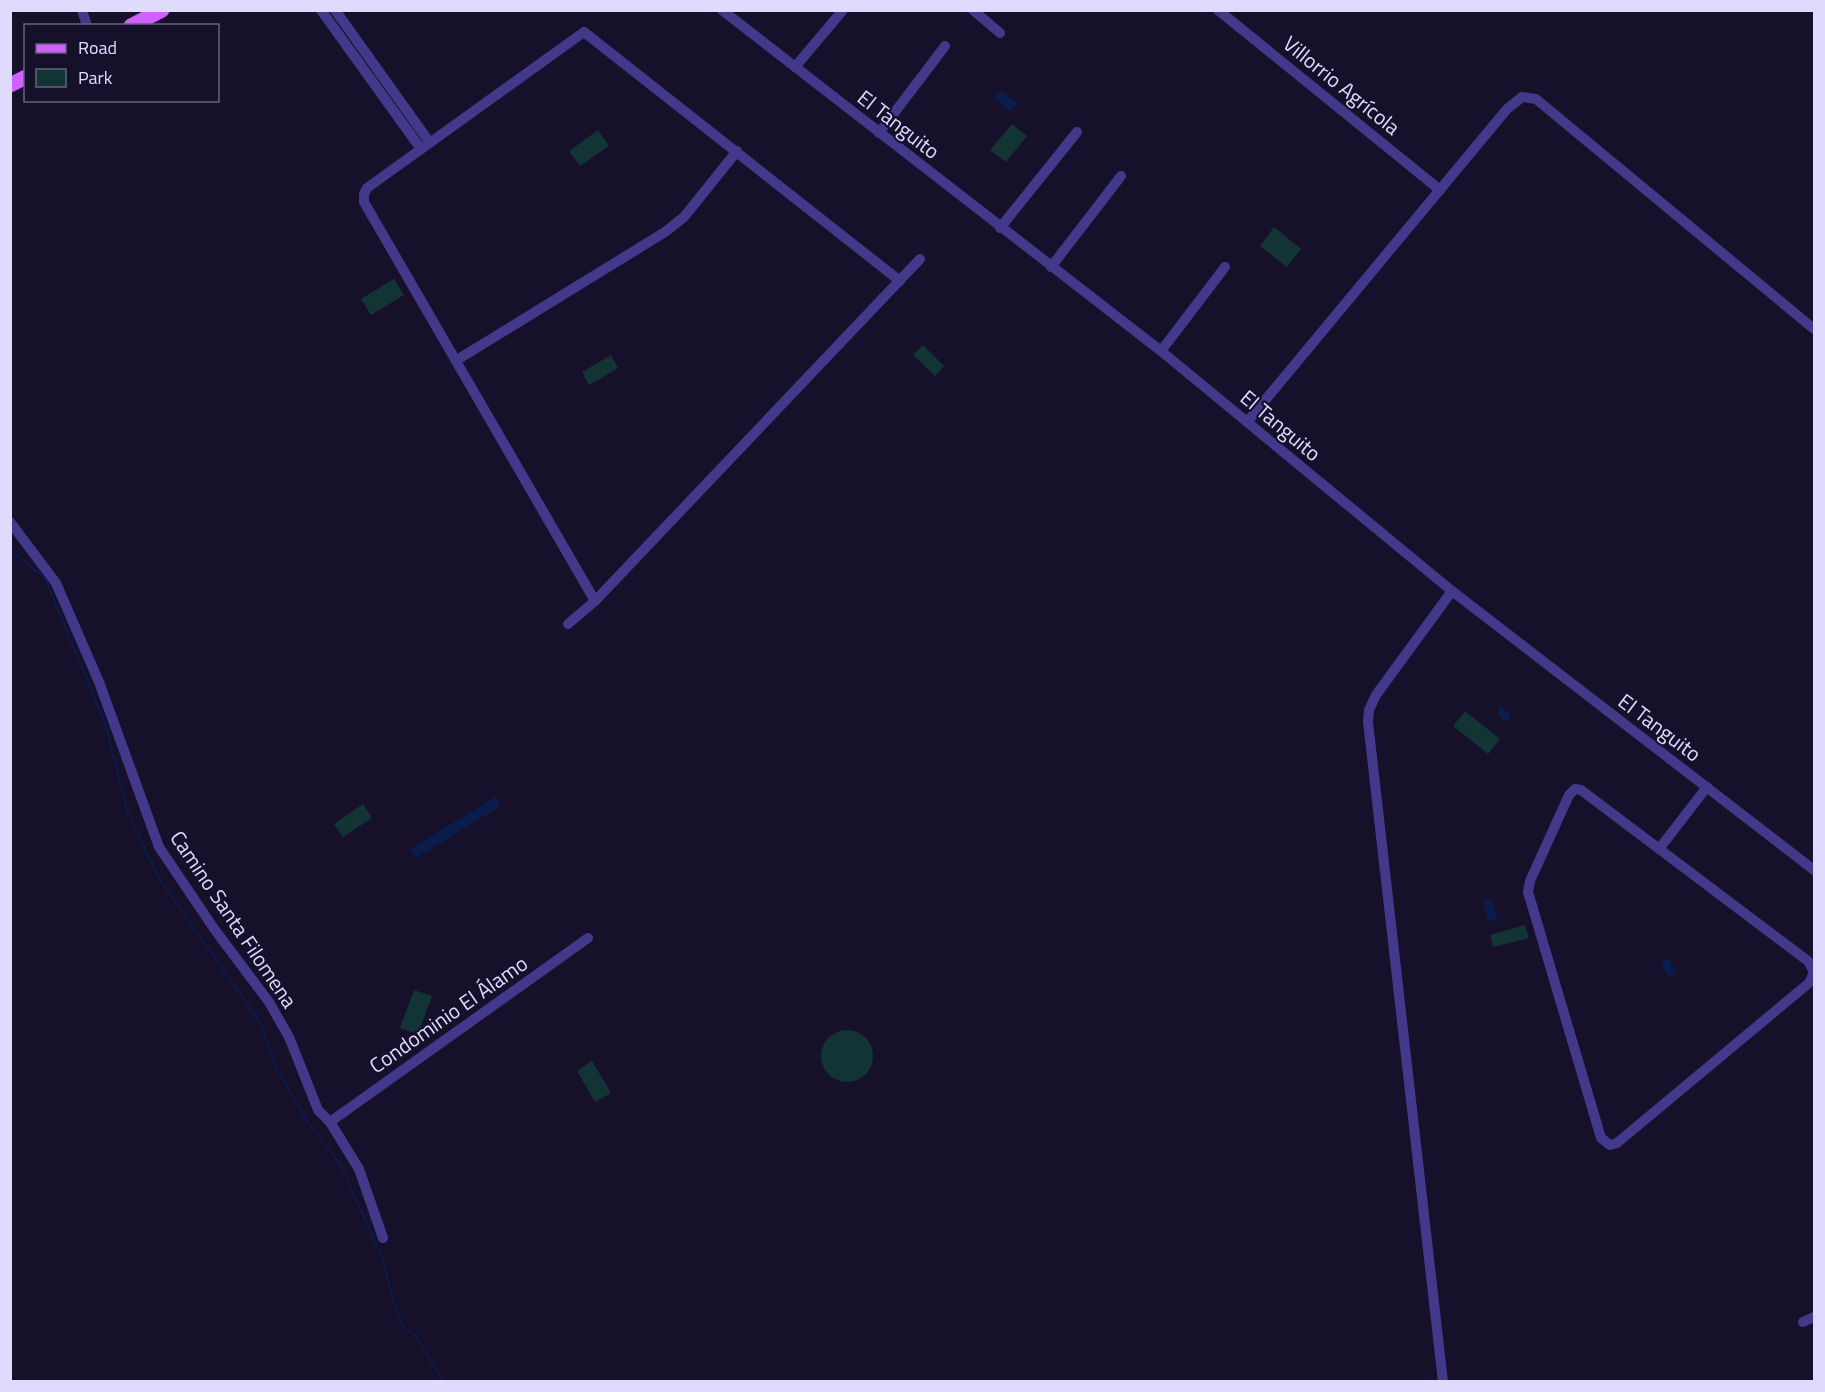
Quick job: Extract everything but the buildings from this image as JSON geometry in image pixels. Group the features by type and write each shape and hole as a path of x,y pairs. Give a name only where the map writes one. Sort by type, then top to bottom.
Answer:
{"main road":[{"path":"135,24 162,10"},
{"path":"10,85 24,78"}],"street":[{"path":"321,10 426,146"},
{"path":"335,10 426,146"},
{"name":"El Tanguito","path":"722,10 1161,351 1452,591 1815,870"},
{"path":"795,67 843,10"},
{"path":"973,10 1000,33"},
{"name":"Villorrio Agrícola","path":"1218,10 1440,190"},
{"path":"595,602 363,199 367,188 584,32 900,281"},
{"path":"879,133 945,45"},
{"path":"1247,422 1515,100 1529,96 1815,330"},
{"path":"1000,228 1077,132"},
{"path":"457,360 665,232 684,217 737,151"},
{"path":"1052,267 1121,176"},
{"path":"568,624 595,602 920,259"},
{"path":"1161,351 1225,267"},
{"name":"Camino Santa Filomena","path":"10,522 56,583 99,682 159,847 208,921 269,1002 289,1037 318,1110 330,1122 359,1169 383,1238"},
{"path":"1443,1382 1368,722 1369,710 1376,695 1452,591"},
{"path":"1659,849 1707,787"},
{"path":"1575,789 1581,790 1659,849 1809,961 1814,969 1814,975 1800,991 1617,1143 1611,1145 1601,1138 1529,896 1528,884 1569,795 1575,789"},
{"name":"Condominio El Álamo","path":"330,1122 588,938"},
{"path":"1803,1322 1815,1317"}],"green space":[{"path":"1012,124 1027,136 1006,162 990,150"},
{"path":"598,130 609,146 580,166 569,151"},
{"path":"1274,227 1301,249 1287,267 1260,246"},
{"path":"394,279 404,295 371,315 361,299"},
{"path":"923,345 944,366 935,376 913,355"},
{"path":"611,355 618,368 589,385 582,372"},
{"path":"1465,711 1500,739 1488,754 1453,726"},
{"path":"363,804 372,818 343,837 334,824"},
{"path":"1525,925 1529,938 1493,947 1490,935"},
{"path":"414,990 432,996 418,1034 400,1028"},
{"path":"847,1030 857,1032 865,1038 871,1046 873,1056 871,1066 865,1074 857,1080 847,1082 837,1080 829,1074 823,1066 821,1056 823,1046 829,1038 837,1032"},
{"path":"592,1061 611,1093 595,1102 577,1071"}],"water":[{"path":"1002,91 1017,103 1010,112 994,97"},
{"path":"1500,707 1510,714 1510,720 1503,720 1497,714"},
{"path":"495,797 501,806 416,858 410,849"},
{"path":"1491,899 1498,919 1489,922 1482,901"},
{"path":"1668,958 1677,972 1669,977 1660,964"}],"waterway":[{"path":"10,550 45,578 106,726 127,810 158,877 260,1022 276,1068 309,1124 340,1164 382,1257 393,1300 403,1326 416,1336 443,1382"}]}
